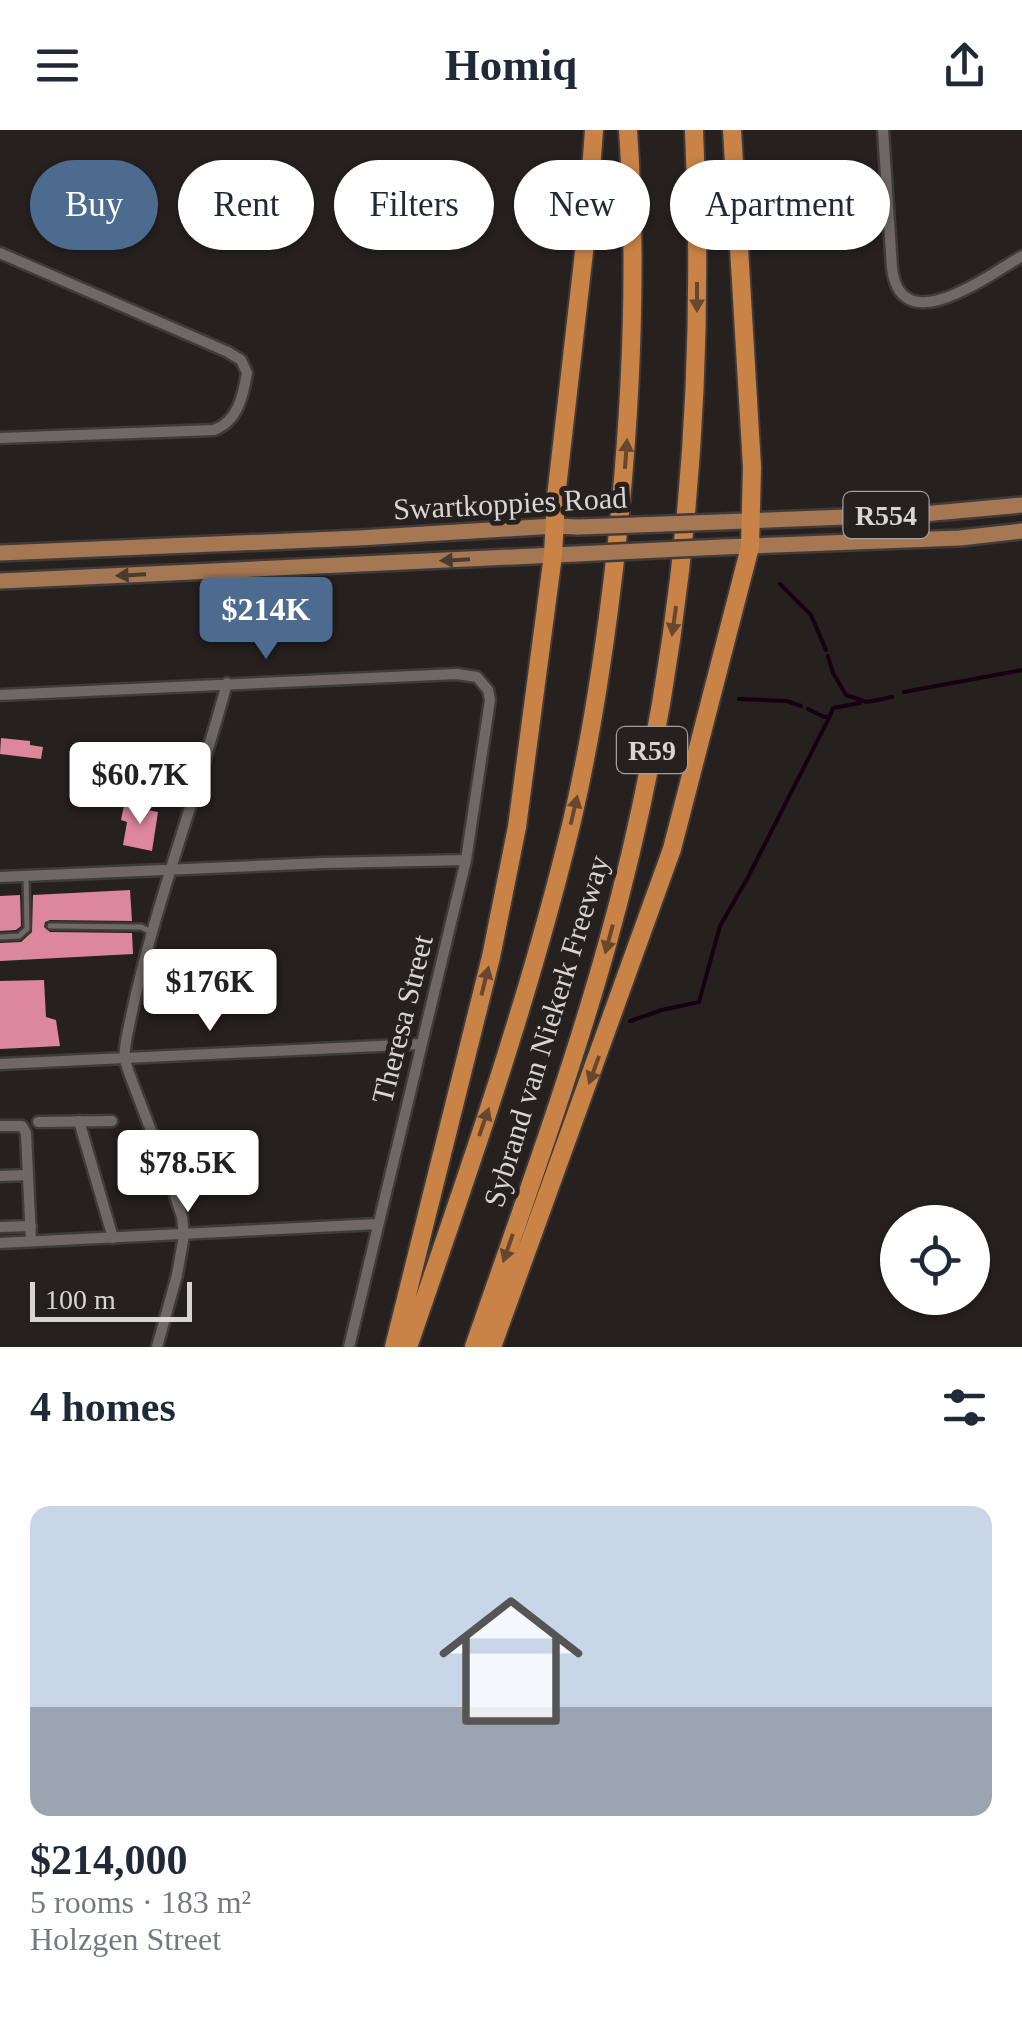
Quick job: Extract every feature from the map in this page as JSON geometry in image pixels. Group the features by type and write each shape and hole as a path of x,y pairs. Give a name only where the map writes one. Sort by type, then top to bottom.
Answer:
{"highway":[{"path":"394,1347 495,938 522,797 553,556 594,130"},
{"name":"Sybrand van Niekerk Freeway","path":"408,1347 504,1065 539,948 572,818 596,696 626,455 633,266 628,130"},
{"name":"Sybrand van Niekerk Freeway","path":"474,1347 600,968 635,834 660,712 678,597 691,461 698,318 694,130"},
{"path":"492,1347 672,848 750,546 752,466 732,130"}],"main road":[{"name":"Swartkoppies Road","path":"0,554 1022,506"},
{"name":"Swartkoppies Road","path":"0,581 960,538 1022,531"}],"street":[{"path":"883,130 893,278 902,292 916,302 951,298 1022,256"},
{"path":"0,252 236,356 248,374 233,417 224,426 208,432 0,438"},
{"name":"Theresa Street","path":"227,683 472,675 484,683 490,700 466,860 349,1347"},
{"path":"0,695 227,683 152,932 124,1057 182,1217 184,1235 177,1276 157,1347"},
{"path":"0,877 466,860"},
{"path":"0,1064 421,1044"},
{"path":"38,1122 112,1120"},
{"path":"79,1121 113,1238"},
{"path":"0,1126 18,1125 25,1129 31,1241"},
{"path":"0,1176 28,1175"},
{"path":"0,1242 378,1224"},
{"path":"0,1227 30,1226"}],"lane":[{"path":"0,936 19,936 28,925 26,876"},
{"path":"50,926 142,927 152,932"}],"building":[{"path":"1,738 30,741 30,745 43,747 41,759 0,754"},
{"path":"124,805 158,812 152,851 123,845 127,822 121,820"},
{"path":"130,890 132,921 50,920 44,927 50,932 132,933 133,954 0,961 0,943 21,942 32,932 33,895"},
{"path":"20,895 21,926 0,931 0,896"},
{"path":"44,980 46,1017 56,1020 60,1046 0,1049 0,981"}],"waterway":[{"path":"780,584 811,615 826,650"},
{"path":"828,656 846,695 867,702 892,697"},
{"path":"904,692 1022,670"},
{"path":"739,699 787,701 801,706"},
{"path":"808,709 824,717 830,716 833,708 860,703"},
{"path":"630,1021 699,1002 720,926 830,716"}]}
